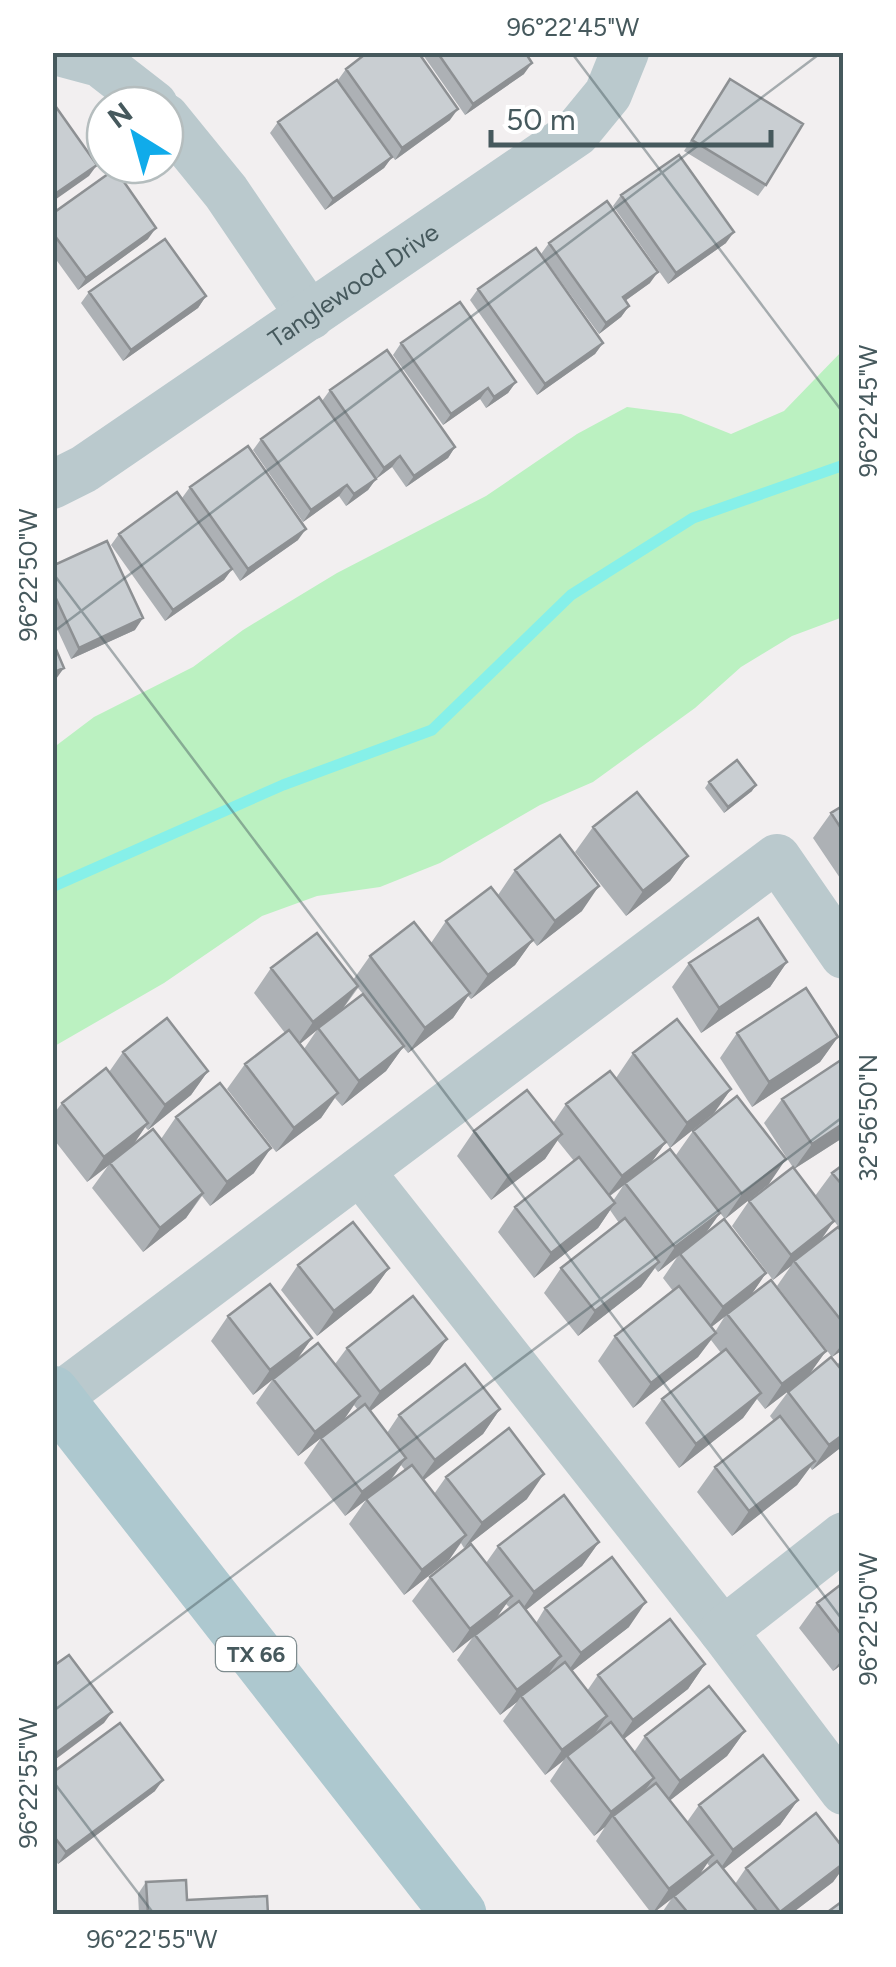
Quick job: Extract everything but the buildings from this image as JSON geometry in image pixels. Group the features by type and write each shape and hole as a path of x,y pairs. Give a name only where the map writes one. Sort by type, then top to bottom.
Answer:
{"main road":[{"name":"TX 66","path":"55,1395 459,1914"}],"street":[{"path":"59,52 100,63 128,85"},
{"name":"Tanglewood Drive","path":"52,486 310,316 576,133 608,94 625,52"},
{"path":"185,142 226,192 310,316"},
{"path":"55,1395 777,858 844,956"},
{"path":"360,1171 844,1791"},
{"path":"722,1631 844,1536"}],"green space":[{"path":"843,350 843,617 792,636 741,667 695,708 593,782 540,805 440,863 380,887 317,896 262,916 164,983 53,1047 53,748 94,717 193,667 243,630 337,573 486,496 577,434 627,407 681,414 731,434 784,411"}],"waterway":[{"path":"52,887 283,785 432,730 571,595 693,518 844,465"}]}
